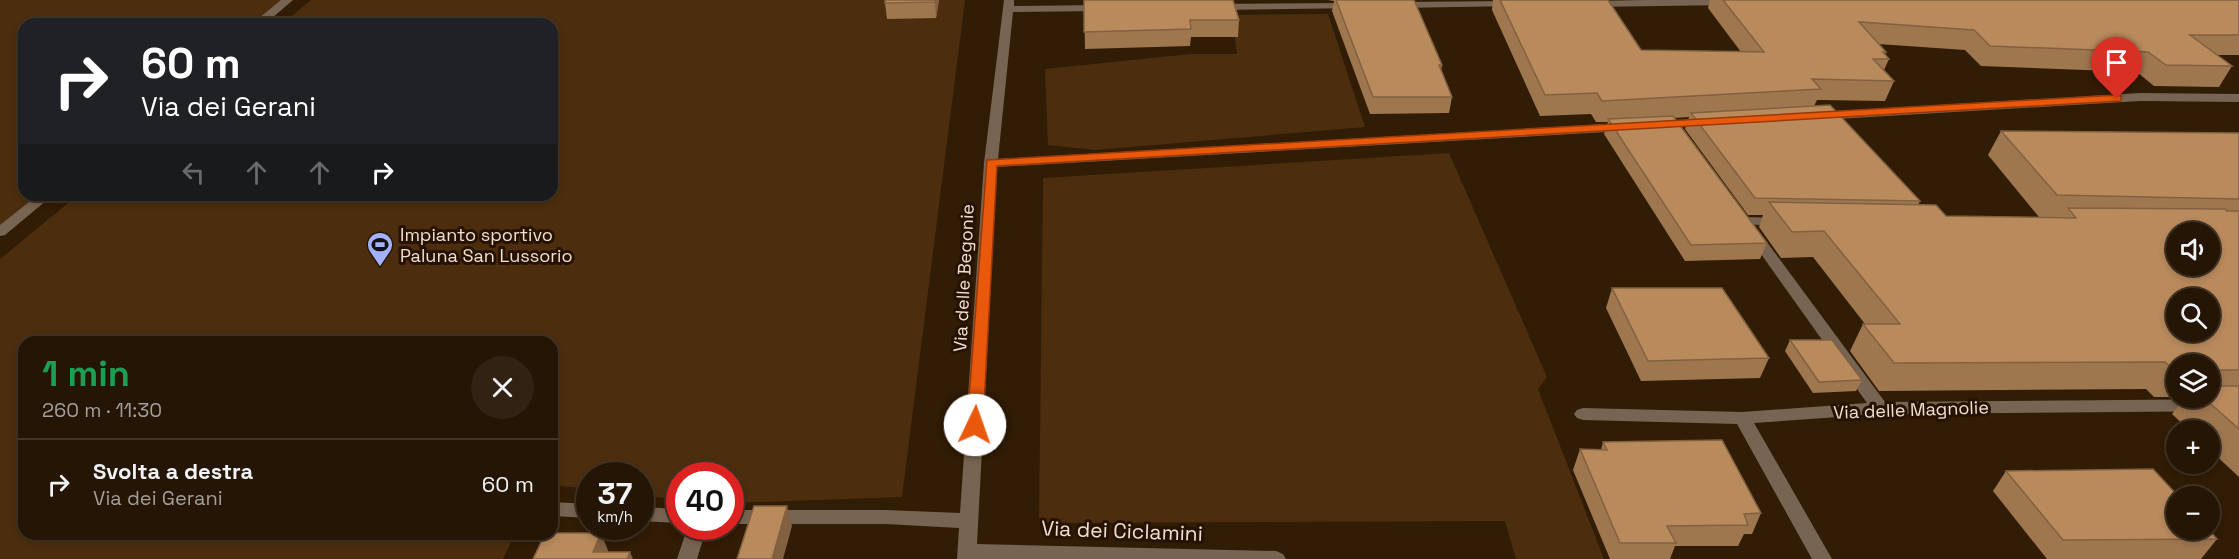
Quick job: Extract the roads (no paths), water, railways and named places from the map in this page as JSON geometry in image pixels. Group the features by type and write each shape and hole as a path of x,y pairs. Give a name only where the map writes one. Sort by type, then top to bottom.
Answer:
{"street":[{"path":"266,18 288,0"},
{"path":"1578,4 1746,2"},
{"path":"1008,4 1113,8"},
{"name":"Via delle Begonie","path":"967,555 991,163 1008,4"},
{"path":"1387,6 1531,4"},
{"path":"1208,7 1364,6"},
{"path":"1805,117 2140,97 2239,98"},
{"path":"991,163 1638,127"},
{"path":"0,232 39,201"},
{"path":"1792,222 1742,217 1880,408"},
{"name":"Via delle Magnolie","path":"1583,414 1742,418 1880,408 2239,405"},
{"path":"1742,418 1822,559"},
{"path":"558,509 576,510"},
{"path":"744,517 886,517 969,521"},
{"path":"687,559 693,540"},
{"name":"Via dei Ciclamini","path":"967,555 1276,559"}],"place":[{"name":"Impianto sportivo Paluna San Lussorio","path":"380,268"}]}
